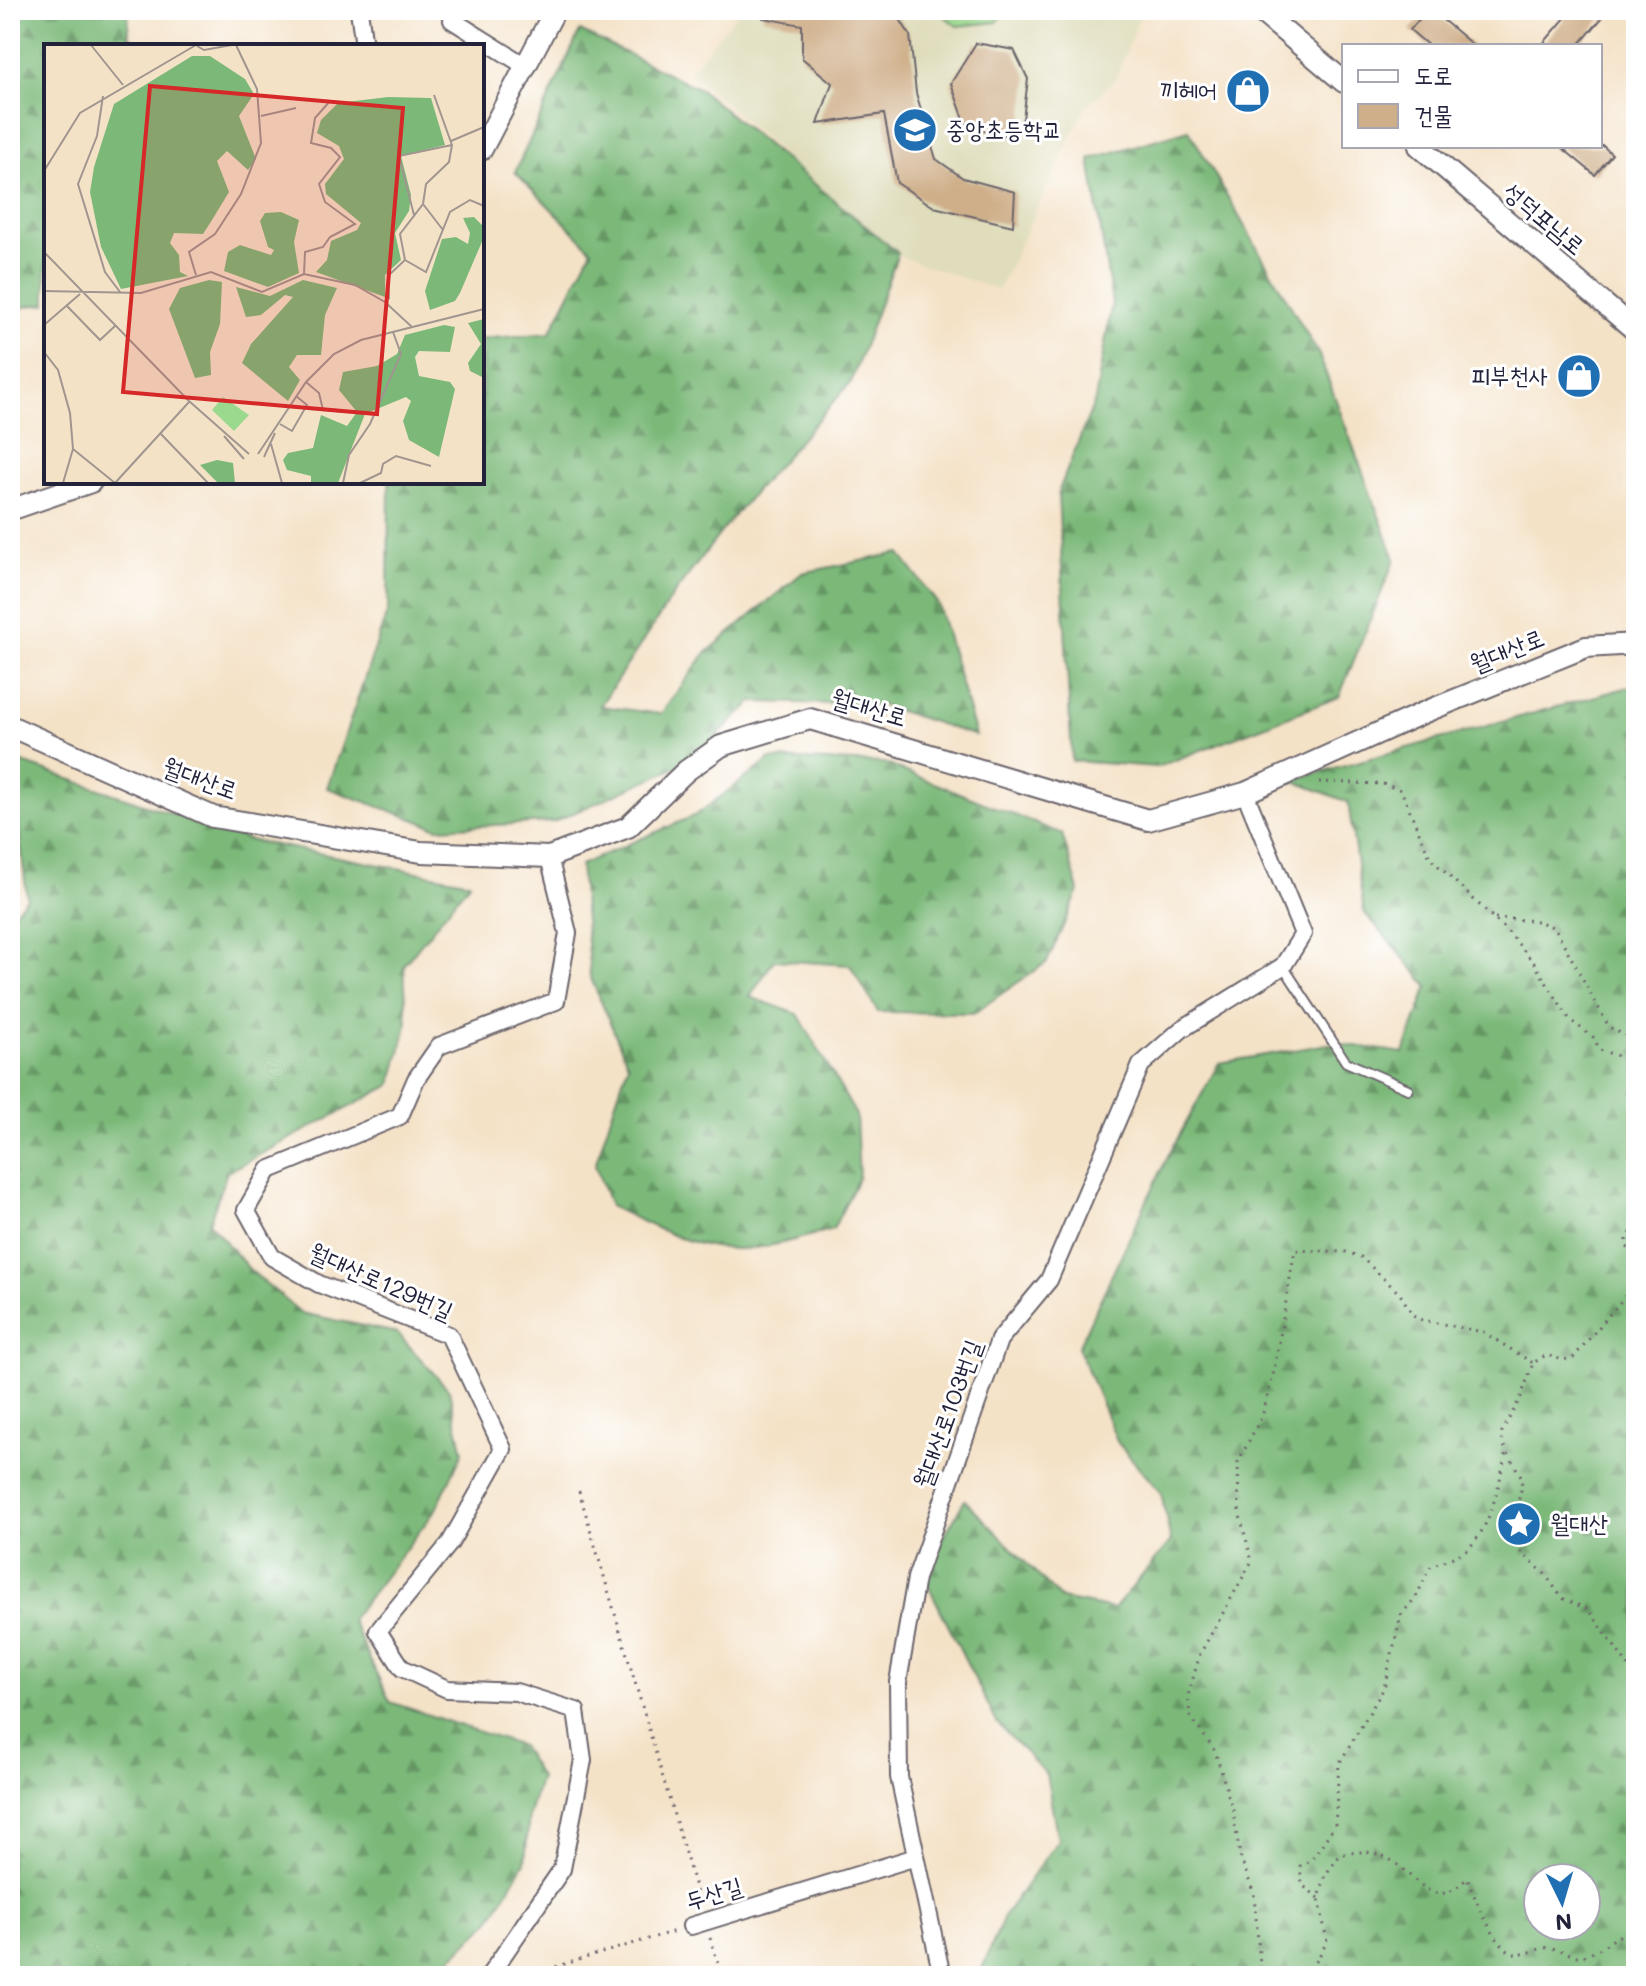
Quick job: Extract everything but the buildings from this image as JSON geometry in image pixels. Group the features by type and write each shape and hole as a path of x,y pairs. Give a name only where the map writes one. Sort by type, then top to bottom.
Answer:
{"street":[{"path":"359,10 364,44"},
{"path":"457,10 452,20 527,67"},
{"path":"484,145 555,10"},
{"path":"1259,10 1342,80"},
{"name":"성덕포남로","path":"1421,148 1634,326"},
{"path":"10,510 85,484"},
{"name":"월대산로","path":"11,728 213,817 421,852 549,857 628,827 686,771 721,746 810,719 1148,820 1245,793 1425,712 1586,647 1636,644"},
{"name":"월대산로103번길","path":"942,1976 899,1777 898,1682 916,1578 999,1340 1049,1280 1141,1065 1182,1029 1283,966 1303,934 1245,793"},
{"name":"월대산로129번길","path":"489,1976 562,1869 583,1760 576,1711 516,1692 447,1689 402,1668 378,1631 450,1543 503,1449 449,1335 319,1284 272,1257 246,1210 269,1170 400,1116 416,1079 439,1046 556,1001 568,933 549,857"},
{"name":"두산길","path":"698,1924 916,1857"}],"lane":[{"path":"1283,966 1346,1062 1408,1089"}],"path":[{"path":"1290,773 1308,783 1383,784 1401,790 1430,858 1459,889 1495,918 1534,963 1570,1020 1593,1037 1600,1050 1636,1062"},
{"path":"1495,918 1538,921 1555,928 1609,1027 1636,1041"},
{"path":"1636,1226 1627,1238 1627,1247 1636,1254"},
{"path":"1261,1976 1254,1894 1240,1856 1233,1811 1215,1751 1190,1716 1188,1696 1200,1654 1252,1561 1239,1512 1238,1462 1262,1416 1273,1376 1295,1250 1346,1252 1361,1257 1400,1294 1413,1315 1422,1320 1483,1332 1533,1363"},
{"path":"1636,1283 1573,1358 1563,1360 1546,1355 1533,1363 1521,1397 1502,1431 1506,1451 1521,1476 1522,1486 1513,1523 1521,1552 1545,1574 1562,1598 1589,1610 1636,1677"},
{"path":"1319,1898 1302,1885 1300,1866 1311,1861 1335,1825 1339,1764 1384,1688 1401,1615 1416,1597 1431,1566 1464,1552 1483,1527 1500,1480 1506,1451"},
{"path":"579,1491 698,1924 722,1976"},
{"path":"1308,1976 1327,1942 1319,1898 1330,1866 1340,1855 1356,1851 1388,1858 1430,1891 1445,1894 1457,1889 1467,1878 1487,1924 1504,1950 1514,1954 1549,1947 1577,1956 1587,1955 1636,1928"},
{"name":"두산길","path":"525,1976 698,1924"}],"shaded area":[{"name":"중앙초등학교","path":"740,10 1142,10 1116,79 1085,108 998,290 863,244 797,182 781,152 689,72"}],"green space":[{"path":"23,10 128,10 129,36 139,44 44,44 44,304 26,306 10,317 10,15"},
{"path":"937,10 1006,10 997,22 957,26"},
{"path":"580,31 698,88 898,253 851,382 731,519 674,594 600,706 661,714 705,654 802,573 899,553 938,604 976,736 881,705 752,702 691,761 553,822 438,828 327,788 388,610 389,484 484,484 484,339 550,333 592,250 515,172"},
{"path":"1189,130 1319,355 1395,559 1339,697 1157,767 1072,761 1058,493 1095,400 1112,303 1090,159"},
{"path":"1636,685 1636,1976 979,1976 1005,1914 1058,1840 1046,1774 997,1723 922,1573 965,1500 1061,1599 1114,1609 1171,1541 1161,1493 1118,1443 1078,1347 1168,1156 1219,1063 1334,1043 1404,1053 1428,986 1364,912 1348,802 1291,780"},
{"path":"11,759 249,840 470,882 404,965 407,1026 391,1085 227,1172 209,1223 250,1270 301,1313 397,1333 449,1390 463,1452 435,1511 351,1620 390,1702 521,1746 540,1777 529,1815 525,1862 489,1922 427,1976 10,1976 10,917 27,898"},
{"path":"771,759 884,763 1062,834 1079,891 1047,962 974,1013 878,1012 850,965 774,960 750,997 798,1014 856,1115 859,1177 833,1229 760,1247 719,1248 671,1234 610,1206 595,1165 628,1064 590,976 580,865 696,815"}],"place":[{"name":"끼헤어","path":"1248,91"},
{"name":"중앙초등학교","path":"915,130"},
{"name":"피부천사","path":"1579,376"},
{"name":"월대산","path":"1519,1524"}]}
